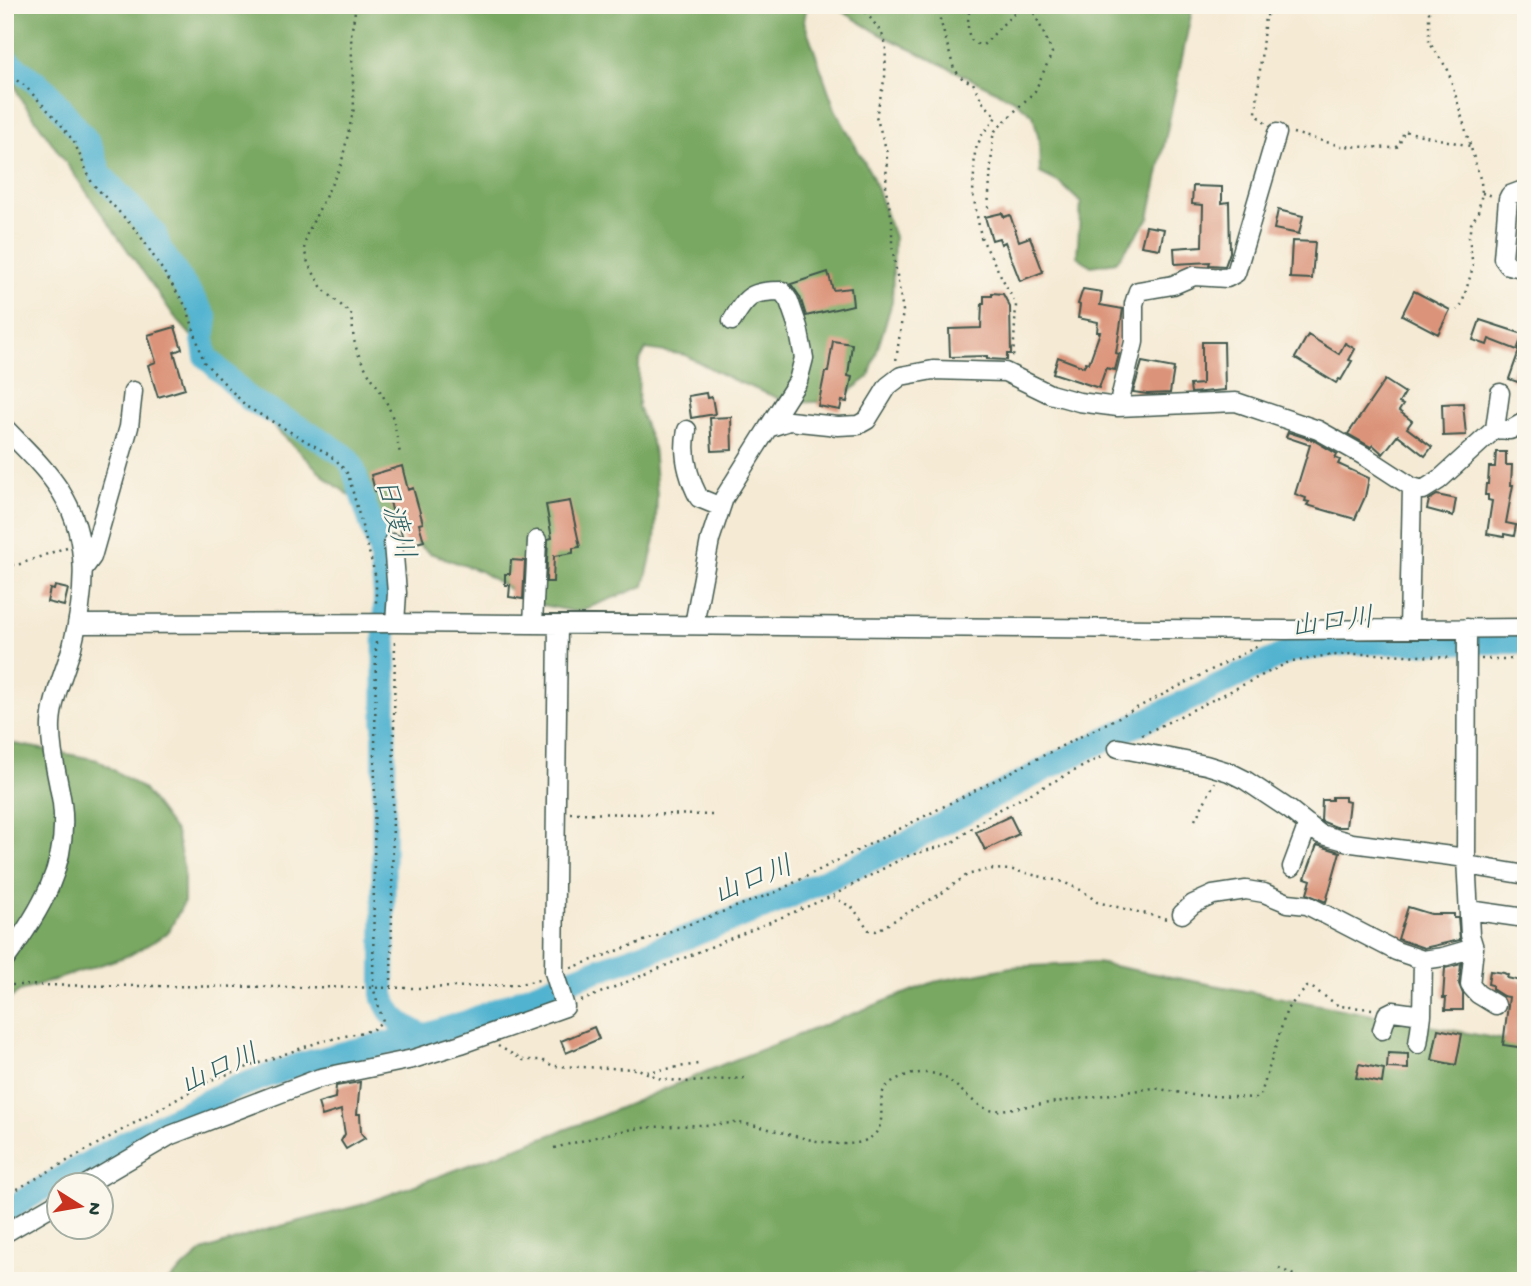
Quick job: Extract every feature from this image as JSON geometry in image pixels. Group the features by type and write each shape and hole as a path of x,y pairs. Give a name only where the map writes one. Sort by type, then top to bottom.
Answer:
{"street":[{"path":"1118,407 1134,342 1134,304 1138,291 1173,285 1194,276 1227,278 1236,274 1277,133"},
{"path":"1526,189 1510,195 1508,199 1503,258 1508,265 1526,269"},
{"path":"694,625 710,540 723,498 798,382 804,358 798,327 789,300 782,291 762,291 746,298 732,321"},
{"path":"768,428 789,422 858,425 867,420 888,386 901,376 933,370 1005,372 1049,394 1079,402 1118,407 1236,402 1318,430 1412,487 1423,490 1439,480 1494,429 1500,393"},
{"path":"84,568 92,557 129,427 133,391"},
{"path":"1494,429 1510,429 1526,421"},
{"path":"5,428 62,494 72,514 84,568 78,624 51,721 51,743 62,807 59,855 46,897 36,917 5,960"},
{"path":"687,430 684,444 691,482 699,498 720,507"},
{"path":"1409,628 1412,487"},
{"path":"533,624 537,540"},
{"path":"385,623 397,593 393,543"},
{"path":"78,624 385,623 1284,630 1409,628 1466,643 1526,628"},
{"path":"112,1170 170,1135 320,1078 413,1059 484,1036 564,1005 555,976 558,625"},
{"path":"1466,643 1466,861 1470,935 1475,948 1470,985 1478,994 1496,1005"},
{"path":"1118,748 1222,770 1245,780 1320,834 1352,843 1466,861 1526,875"},
{"path":"1292,867 1308,824"},
{"path":"1182,914 1192,904 1213,895 1246,890 1264,893 1288,903 1307,905 1396,951 1423,960 1450,956 1475,948"},
{"path":"1469,910 1518,917"},
{"path":"1418,1044 1422,1015 1423,960"},
{"path":"1382,1030 1387,1014 1393,1011 1422,1015"},
{"path":"5,1233 46,1209"}],"path":[{"path":"356,5 351,35 354,108 341,165 307,234 304,249 308,263 322,288 353,317 354,344 359,358 392,416 400,453"},
{"path":"863,5 886,44 885,77 876,116 887,152 886,190 903,312 893,382"},
{"path":"936,5 954,69 976,87 982,101 996,117 982,135 975,151 973,194 981,237 1016,305 1011,375"},
{"path":"970,5 967,25 971,40 975,44 983,45 1015,12 1030,6 1034,9 1052,53 1035,91 995,131 988,208"},
{"path":"1327,5 1318,9 1277,10 1265,16 1256,113 1277,133 1293,133 1341,146 1394,148 1399,146 1404,131 1470,146"},
{"path":"1426,5 1429,12 1429,42 1448,70 1482,193 1469,237 1473,267 1457,310"},
{"path":"5,73 24,86 59,122 74,142 92,183 145,243 187,309 204,362 247,407 325,452 348,474 376,578 385,623 389,987"},
{"path":"5,566 20,564 80,542"},
{"path":"5,1196 211,1080 296,1049 378,1027 383,1021 375,987 377,681 385,623"},
{"path":"5,985 514,985 555,976 776,892 1262,643"},
{"path":"564,1005 832,896 905,857 951,843 991,814 1287,663 1323,656 1389,654 1466,643 1526,659"},
{"path":"1195,820 1222,770"},
{"path":"556,813 716,815"},
{"path":"832,896 852,908 869,930 876,932 967,875 982,870 999,869 1063,882 1083,891 1097,902 1121,909 1169,920 1182,914"},
{"path":"554,1148 641,1128 739,1123 826,1141 864,1140 876,1133 882,1119 882,1095 887,1087 912,1073 930,1072 945,1078 982,1109 994,1111 1154,1088 1193,1095 1255,1098 1261,1094 1287,1009 1307,987 1339,1006 1393,1011"},
{"path":"484,1036 523,1060 542,1060 553,1066 638,1069 661,1079 689,1082 745,1078"},
{"path":"647,1072 698,1064"},
{"path":"1279,1268 1306,1281"}],"green space":[{"path":"5,5 807,5 804,21 835,109 872,176 894,237 892,302 869,377 836,401 790,403 731,379 685,355 646,349 639,362 638,407 653,446 657,495 655,540 644,586 577,612 532,603 480,571 430,553 327,479 247,400 174,316 19,96 5,54"},
{"path":"832,5 1193,5 1149,218 1116,262 1091,266 1077,256 1081,203 1060,183 1040,173 1039,140 1033,115 1014,100 878,33"},
{"path":"5,742 98,760 143,789 176,833 184,870 184,902 168,933 130,955 18,992 5,1003"},
{"path":"1097,963 1526,1044 1526,1281 168,1281 203,1251 262,1231 361,1205 591,1120 724,1064 934,982 1011,967"}],"building":[{"path":"1193,186 1222,187 1222,203 1229,202 1230,252 1225,266 1209,265 1210,262 1175,264 1174,248 1202,246 1203,205 1192,204"},
{"path":"1278,210 1303,216 1299,234 1274,229"},
{"path":"1002,213 1004,217 1010,215 1019,241 1030,237 1043,272 1020,281 1005,242 1001,244 999,238 992,240 985,217"},
{"path":"1146,226 1164,229 1160,249 1141,246"},
{"path":"1292,241 1315,242 1312,279 1290,278"},
{"path":"828,272 833,290 851,288 853,305 806,316 800,297 791,284"},
{"path":"1083,289 1102,292 1100,305 1123,309 1115,370 1106,368 1099,388 1053,373 1058,357 1084,367 1086,362 1089,363 1100,332 1097,332 1098,322 1078,318 1078,304"},
{"path":"1414,291 1450,310 1438,334 1402,315"},
{"path":"992,293 1003,294 1010,307 1011,354 1007,354 1007,360 987,359 987,356 950,357 949,329 981,328 984,296 992,296"},
{"path":"1480,320 1523,334 1517,350 1489,339 1487,345 1473,340"},
{"path":"175,327 182,349 174,352 185,389 158,397 148,365 156,362 148,335"},
{"path":"1526,334 1526,385 1509,379"},
{"path":"1308,335 1339,354 1345,343 1355,349 1349,360 1352,361 1341,380 1336,383 1295,358"},
{"path":"833,341 852,344 848,376 852,377 847,402 842,401 840,410 818,406"},
{"path":"1202,342 1224,342 1225,390 1191,393 1190,385 1202,384"},
{"path":"1142,362 1174,368 1170,393 1133,392"},
{"path":"1385,380 1405,393 1399,403 1403,405 1399,411 1412,421 1407,428 1432,447 1425,456 1398,435 1383,454 1373,445 1371,447 1348,434"},
{"path":"706,393 707,398 712,397 715,414 691,418 688,396"},
{"path":"1463,403 1466,435 1443,436 1442,404"},
{"path":"731,417 732,450 712,451 710,418"},
{"path":"1288,432 1313,440 1337,454 1335,458 1340,460 1338,464 1369,478 1365,497 1355,519 1307,505 1309,502 1305,501 1306,498 1295,494 1310,445 1286,437"},
{"path":"1496,452 1506,452 1506,465 1512,465 1513,485 1506,523 1516,525 1514,536 1487,534 1492,501 1485,495 1486,484 1489,467 1495,467"},
{"path":"402,466 408,490 413,488 423,523 419,524 424,541 405,546 387,489 375,491 371,475"},
{"path":"1437,495 1456,499 1453,516 1427,509 1429,500"},
{"path":"570,501 580,547 573,548 573,553 554,556 553,582 546,582 548,539 552,538 546,505"},
{"path":"511,560 525,561 523,599 509,597 510,585 505,585 505,574 510,574"},
{"path":"55,586 68,589 64,606 47,602 50,589 54,590"},
{"path":"1332,797 1345,797 1345,801 1349,802 1346,827 1336,827 1321,821 1322,800 1332,800"},
{"path":"1010,816 1019,834 985,850 976,832"},
{"path":"1317,845 1340,852 1326,902 1307,894 1311,880 1305,878"},
{"path":"1408,907 1431,914 1454,914 1454,918 1458,918 1460,940 1424,948 1398,939"},
{"path":"1461,964 1459,984 1463,994 1463,1010 1445,1010 1445,968"},
{"path":"1490,971 1504,973 1508,975 1507,978 1526,982 1525,1048 1503,1045 1509,997 1503,996 1488,984"},
{"path":"594,1027 599,1039 566,1053 561,1041"},
{"path":"1438,1029 1462,1034 1456,1065 1432,1060"},
{"path":"1388,1053 1408,1054 1408,1069 1387,1068"},
{"path":"1359,1064 1384,1069 1382,1083 1356,1078"},
{"path":"360,1082 357,1114 360,1114 361,1133 365,1138 346,1149 341,1141 345,1134 341,1110 322,1116 318,1103 335,1098 336,1086"}],"waterway":[{"name":"日渡川","path":"5,59 46,90 89,143 101,175 154,232 160,249 206,318 203,339 206,357 250,400 318,438 345,456 352,465 380,551 385,593 383,995 389,1010 398,1021 424,1036"},
{"name":"山口川","path":"5,1212 124,1143 229,1090 298,1065 424,1036 467,1022 561,983 775,903 909,842 1055,764 1290,651 1349,643 1526,642"}]}
